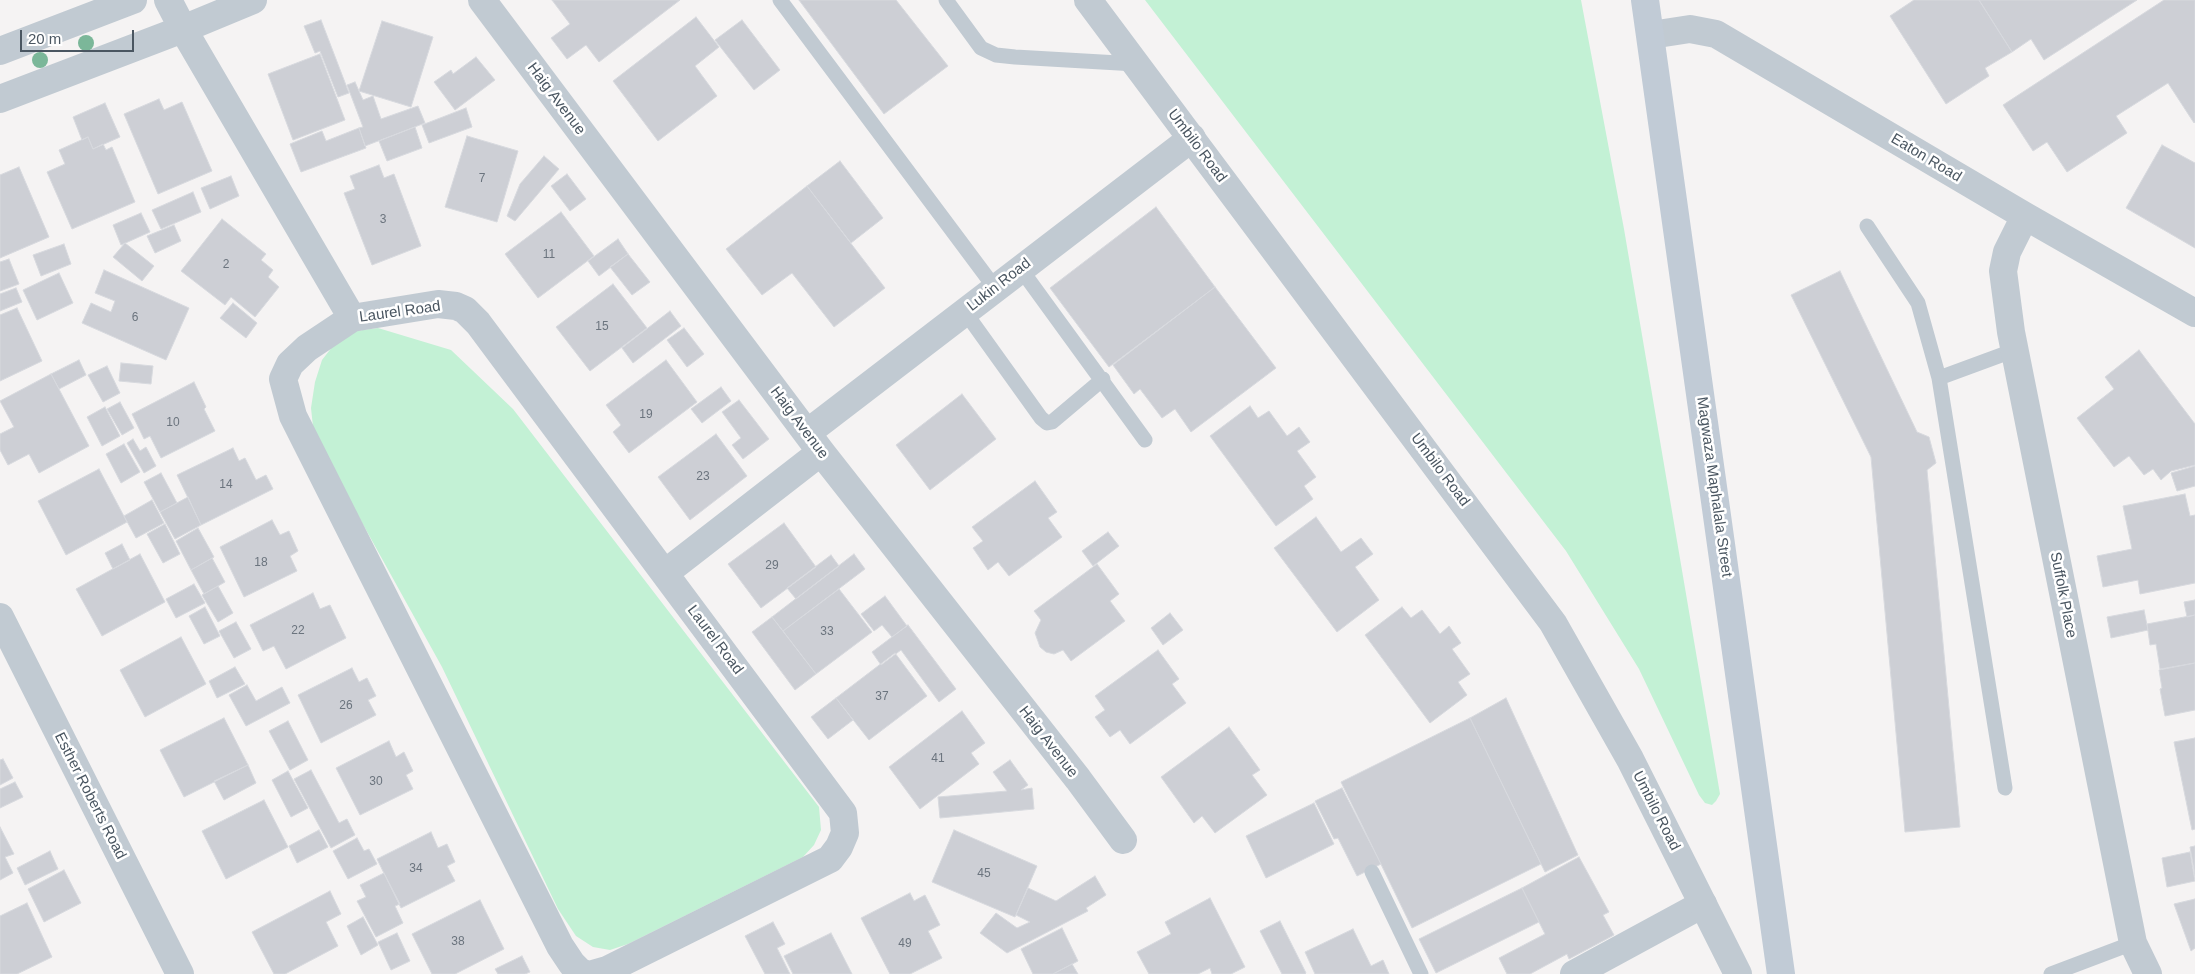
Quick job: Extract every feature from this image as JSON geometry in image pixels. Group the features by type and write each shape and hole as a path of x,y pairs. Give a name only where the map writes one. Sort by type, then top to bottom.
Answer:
{"main road":[{"name":"Magwaza Maphalala Street","path":"1645,0 1781,974"}],"street":[{"name":"Laurel Road","path":"168,0 183,29 352,318"},
{"path":"0,99 183,29 252,0"},
{"name":"Haig Avenue","path":"482,0 814,443 1066,764 1123,840"},
{"name":"Umbilo Road","path":"1088,0 1553,623 1630,759 1738,974"},
{"path":"0,51 122,2 132,48"},
{"name":"Eaton Road","path":"1651,34 1690,29 1716,34 2024,216 2195,313"},
{"name":"Lukin Road","path":"665,573 965,312 1192,138"},
{"name":"Suffolk Place","path":"2024,216 2007,252 2003,272 2015,350 2041,491 2133,943 2148,974"},
{"name":"Laurel Road","path":"586,974 580,972 572,964 560,946 293,416 283,379 290,364 307,348 352,318 438,304 456,306 465,310 478,323 843,813 845,833 839,847 830,858 607,970 593,974"},
{"name":"Esther Roberts Road","path":"0,617 180,974"},
{"path":"1574,974 1703,904"}],"lane":[{"path":"780,0 996,288"},
{"path":"946,0 981,48 996,55 1015,58 1136,64"},
{"path":"1867,226 1918,303 1939,378 2006,788"},
{"path":"1020,268 1103,379 1145,440"},
{"path":"965,312 1041,418 1047,423 1052,422 1103,379"},
{"path":"1939,378 2015,350"},
{"path":"1372,872 1421,974"},
{"path":"2051,974 2133,943"}],"green space":[{"path":"1145,0 1581,0 1624,229 1720,794 1712,805 1705,803 1699,795 1639,669 1566,551"},
{"path":"378,328 451,350 513,409 819,807 821,830 814,845 803,857 628,944 610,950 593,947 576,936 558,909 442,667 314,436 311,408 315,382 322,360 336,342 355,331"}],"building":[{"path":"552,0 680,0 599,62 586,45 567,59 551,38 570,24"},
{"path":"799,0 896,0 948,66 884,114"},
{"path":"1914,0 1979,0 2012,52 1985,68 1989,76 1946,104 1890,16"},
{"path":"1979,0 2137,0 2044,60 2031,39 2012,52"},
{"path":"2164,0 2195,0 2195,122 2168,83 2116,116 2127,133 2067,172 2047,142 2033,151 2003,105"},
{"path":"696,17 719,47 695,66 717,96 658,141 613,81"},
{"path":"321,20 349,93 338,97 320,51 315,53 304,26"},
{"path":"742,20 780,70 754,90 715,40"},
{"path":"382,21 433,37 411,107 359,91"},
{"path":"320,54 345,120 293,140 268,74"},
{"path":"476,57 495,80 455,110 434,82 451,70 453,74"},
{"path":"355,82 363,100 373,96 381,119 418,106 425,123 365,146 359,128 363,127 347,85"},
{"path":"159,99 164,110 182,102 212,171 158,194 124,114"},
{"path":"105,103 120,137 93,149 88,137 82,140 73,117"},
{"path":"466,108 472,127 429,143 422,125"},
{"path":"415,127 422,148 387,161 379,141"},
{"path":"359,128 366,148 301,172 290,144 322,131 326,141"},
{"path":"467,136 518,151 497,222 445,207"},
{"path":"88,137 93,149 103,144 106,150 112,147 135,202 72,229 47,172 65,164 59,150"},
{"path":"2162,145 2195,163 2195,248 2126,208"},
{"path":"544,156 559,169 515,221 507,216 520,184"},
{"path":"840,161 883,218 851,243 807,186"},
{"path":"379,165 384,178 394,174 421,246 372,265 344,193 355,189 350,176"},
{"path":"19,167 49,237 0,258 0,175"},
{"path":"567,174 586,199 570,211 551,186"},
{"path":"231,176 239,196 210,209 201,188"},
{"path":"807,186 885,288 834,327 792,273 762,295 726,249"},
{"path":"193,192 201,212 161,229 152,210"},
{"path":"1156,207 1215,287 1109,367 1050,288"},
{"path":"561,212 594,256 538,298 505,254"},
{"path":"141,213 150,232 121,245 113,225"},
{"path":"222,219 266,254 261,260 273,270 268,277 279,287 255,317 231,297 225,305 181,271"},
{"path":"174,225 181,241 155,253 147,236"},
{"path":"618,239 628,254 599,276 588,261"},
{"path":"125,243 154,266 142,281 113,257"},
{"path":"64,244 71,264 41,276 33,255"},
{"path":"628,254 650,282 632,295 610,267"},
{"path":"9,259 19,284 0,291 0,262"},
{"path":"104,270 189,308 166,360 82,323 91,303 111,312 115,301 95,293"},
{"path":"1840,271 1917,432 1929,437 1936,463 1927,470 1960,827 1905,832 1871,457 1791,295"},
{"path":"59,273 73,303 37,320 23,290"},
{"path":"613,284 647,328 590,371 556,327"},
{"path":"1215,287 1276,368 1191,432 1175,409 1162,418 1140,389 1134,394 1113,365"},
{"path":"16,288 22,302 0,311 0,294"},
{"path":"233,303 257,323 246,338 220,318"},
{"path":"17,308 42,361 0,381 0,315"},
{"path":"670,311 681,326 633,363 622,348"},
{"path":"684,328 704,354 687,367 667,340"},
{"path":"2139,350 2195,424 2195,465 2171,471 2161,480 2153,469 2144,475 2129,456 2114,467 2077,418 2114,389 2105,377"},
{"path":"79,360 86,375 59,389 51,374"},
{"path":"666,360 697,402 629,453 613,432 621,425 606,405"},
{"path":"121,363 153,366 151,384 119,381"},
{"path":"107,366 120,393 103,402 88,375"},
{"path":"51,374 89,446 39,473 29,454 8,465 0,450 0,434 14,427 0,401"},
{"path":"194,382 215,431 161,458 150,436 144,439 132,414"},
{"path":"721,387 731,401 702,423 691,409"},
{"path":"962,394 996,439 930,490 896,445"},
{"path":"739,400 769,439 743,459 732,445 741,438 722,412"},
{"path":"120,402 134,428 122,435 107,409"},
{"path":"1250,406 1258,418 1269,411 1287,436 1299,427 1310,442 1297,451 1316,477 1304,486 1313,499 1276,526 1210,436"},
{"path":"105,407 120,436 102,446 87,417"},
{"path":"716,434 747,476 690,520 658,477"},
{"path":"133,439 140,451 146,447 156,466 144,473 127,443"},
{"path":"124,444 140,472 121,483 106,454"},
{"path":"233,448 239,461 245,458 256,480 266,475 273,489 201,525 177,475"},
{"path":"2195,466 2195,486 2177,491 2171,473"},
{"path":"99,469 127,522 66,555 38,501"},
{"path":"161,473 177,503 160,512 144,482"},
{"path":"1035,481 1057,512 1048,518 1062,537 1009,576 998,562 988,570 973,548 983,541 972,527"},
{"path":"2185,494 2190,516 2195,515 2195,583 2140,594 2138,580 2103,587 2097,556 2132,549 2123,506"},
{"path":"188,497 201,525 175,539 160,512"},
{"path":"152,500 164,523 136,538 124,516"},
{"path":"1316,517 1341,552 1361,538 1373,554 1355,567 1379,600 1337,632 1274,548"},
{"path":"272,520 280,535 289,531 298,551 290,556 297,571 244,597 220,547"},
{"path":"784,523 816,567 761,608 728,564"},
{"path":"165,524 180,554 163,563 147,534"},
{"path":"198,528 214,557 191,570 176,541"},
{"path":"1108,532 1119,546 1093,566 1082,551"},
{"path":"122,544 130,560 113,569 105,553"},
{"path":"140,554 165,602 102,636 76,589"},
{"path":"854,554 865,569 783,631 772,617"},
{"path":"831,555 839,566 796,599 787,588"},
{"path":"212,558 225,582 204,594 191,570"},
{"path":"1097,564 1119,594 1110,601 1125,621 1071,661 1063,650 1054,654 1046,652 1040,647 1035,633 1041,620 1034,611"},
{"path":"194,584 205,603 176,618 166,599"},
{"path":"218,586 233,613 218,622 202,595"},
{"path":"839,589 872,632 816,674 783,631"},
{"path":"313,593 320,609 330,605 346,638 286,669 274,646 263,651 250,625"},
{"path":"885,596 907,626 892,637 882,625 874,631 861,614"},
{"path":"2195,600 2195,615 2187,617 2184,602"},
{"path":"205,607 220,636 204,644 189,616"},
{"path":"1402,607 1411,618 1422,610 1440,634 1449,626 1461,643 1452,649 1470,674 1458,682 1467,695 1430,723 1365,635"},
{"path":"2144,610 2148,630 2111,638 2107,617"},
{"path":"1170,613 1183,630 1163,645 1151,628"},
{"path":"2195,615 2195,663 2160,669 2156,644 2150,645 2147,624"},
{"path":"772,617 816,674 795,690 752,632"},
{"path":"236,622 251,649 234,658 219,631"},
{"path":"908,625 956,689 939,702 901,650 881,665 872,652"},
{"path":"181,637 206,684 145,717 120,670"},
{"path":"1158,650 1179,679 1172,684 1186,703 1130,744 1120,730 1110,737 1095,717 1105,710 1095,696"},
{"path":"895,653 927,696 869,740 836,698"},
{"path":"2195,663 2195,710 2165,716 2159,670"},
{"path":"235,667 245,684 217,698 209,681"},
{"path":"352,668 359,682 367,678 376,696 368,700 376,715 321,743 298,695"},
{"path":"247,685 256,701 282,687 290,703 246,726 229,695"},
{"path":"836,698 853,720 828,739 811,717"},
{"path":"1506,698 1578,855 1545,872 1470,718"},
{"path":"962,711 985,743 971,753 979,764 920,809 889,767"},
{"path":"224,718 248,765 184,797 160,750"},
{"path":"1470,718 1541,864 1412,928 1341,782"},
{"path":"288,721 308,760 290,770 269,731"},
{"path":"1229,727 1260,770 1252,775 1267,795 1215,833 1202,816 1194,823 1161,777"},
{"path":"2195,738 2195,829 2192,830 2174,742"},
{"path":"389,741 396,757 404,752 413,771 406,775 413,789 360,815 336,768"},
{"path":"3,759 13,778 0,785 0,760"},
{"path":"1010,760 1028,785 1021,790 1032,788 1034,809 940,818 938,797 1007,791 993,772"},
{"path":"248,765 256,783 224,800 214,781"},
{"path":"311,770 339,823 347,819 355,835 331,848 294,779"},
{"path":"288,771 308,808 291,817 272,780"},
{"path":"15,782 23,797 0,808 0,789"},
{"path":"1342,788 1381,864 1357,876 1338,838 1334,839 1315,801"},
{"path":"264,800 288,847 226,879 202,831"},
{"path":"1314,803 1334,844 1266,878 1246,836"},
{"path":"0,827 14,854 5,857 13,873 0,880"},
{"path":"319,830 328,847 297,863 289,846"},
{"path":"954,830 1037,866 1015,917 932,882"},
{"path":"431,832 438,848 447,844 455,862 447,866 455,881 401,908 377,859"},
{"path":"357,838 364,851 369,849 377,864 348,879 333,851"},
{"path":"2195,846 2195,876 2190,847"},
{"path":"50,851 58,869 25,885 17,868"},
{"path":"2190,852 2195,881 2167,887 2162,858"},
{"path":"1579,857 1609,912 1603,915 1614,935 1569,959 1567,954 1530,974 1507,974 1499,958 1545,934 1522,888"},
{"path":"64,870 81,903 44,922 28,889"},
{"path":"384,873 400,904 395,906 403,923 376,937 357,901 366,897 360,885"},
{"path":"1095,876 1106,895 1086,908 1088,911 1007,953 980,933 996,913 1017,928 1030,922 1016,915 1028,888 1056,901"},
{"path":"1522,888 1539,922 1436,973 1419,939"},
{"path":"330,891 341,914 326,922 338,946 285,974 274,974 252,932"},
{"path":"910,893 914,901 925,895 940,925 928,931 942,958 910,974 890,974 861,918"},
{"path":"1210,898 1245,967 1231,974 1212,974 1210,968 1198,974 1149,974 1137,952 1171,934 1165,922"},
{"path":"2195,899 2195,948 2191,951 2174,904"},
{"path":"480,900 504,949 455,974 432,974 412,934"},
{"path":"27,903 52,957 17,974 0,974 0,916"},
{"path":"363,917 378,945 361,955 347,926"},
{"path":"1280,921 1305,974 1282,974 1260,931"},
{"path":"773,922 785,944 777,948 790,974 765,974 745,936"},
{"path":"1062,928 1078,961 1053,974 1033,974 1021,949"},
{"path":"1353,929 1371,966 1383,960 1389,974 1315,974 1305,952"},
{"path":"397,933 410,961 391,970 378,942"},
{"path":"831,933 852,974 793,974 784,956"},
{"path":"522,956 530,972 525,974 498,974 495,969"},
{"path":"1072,964 1078,974 1053,974"}]}
